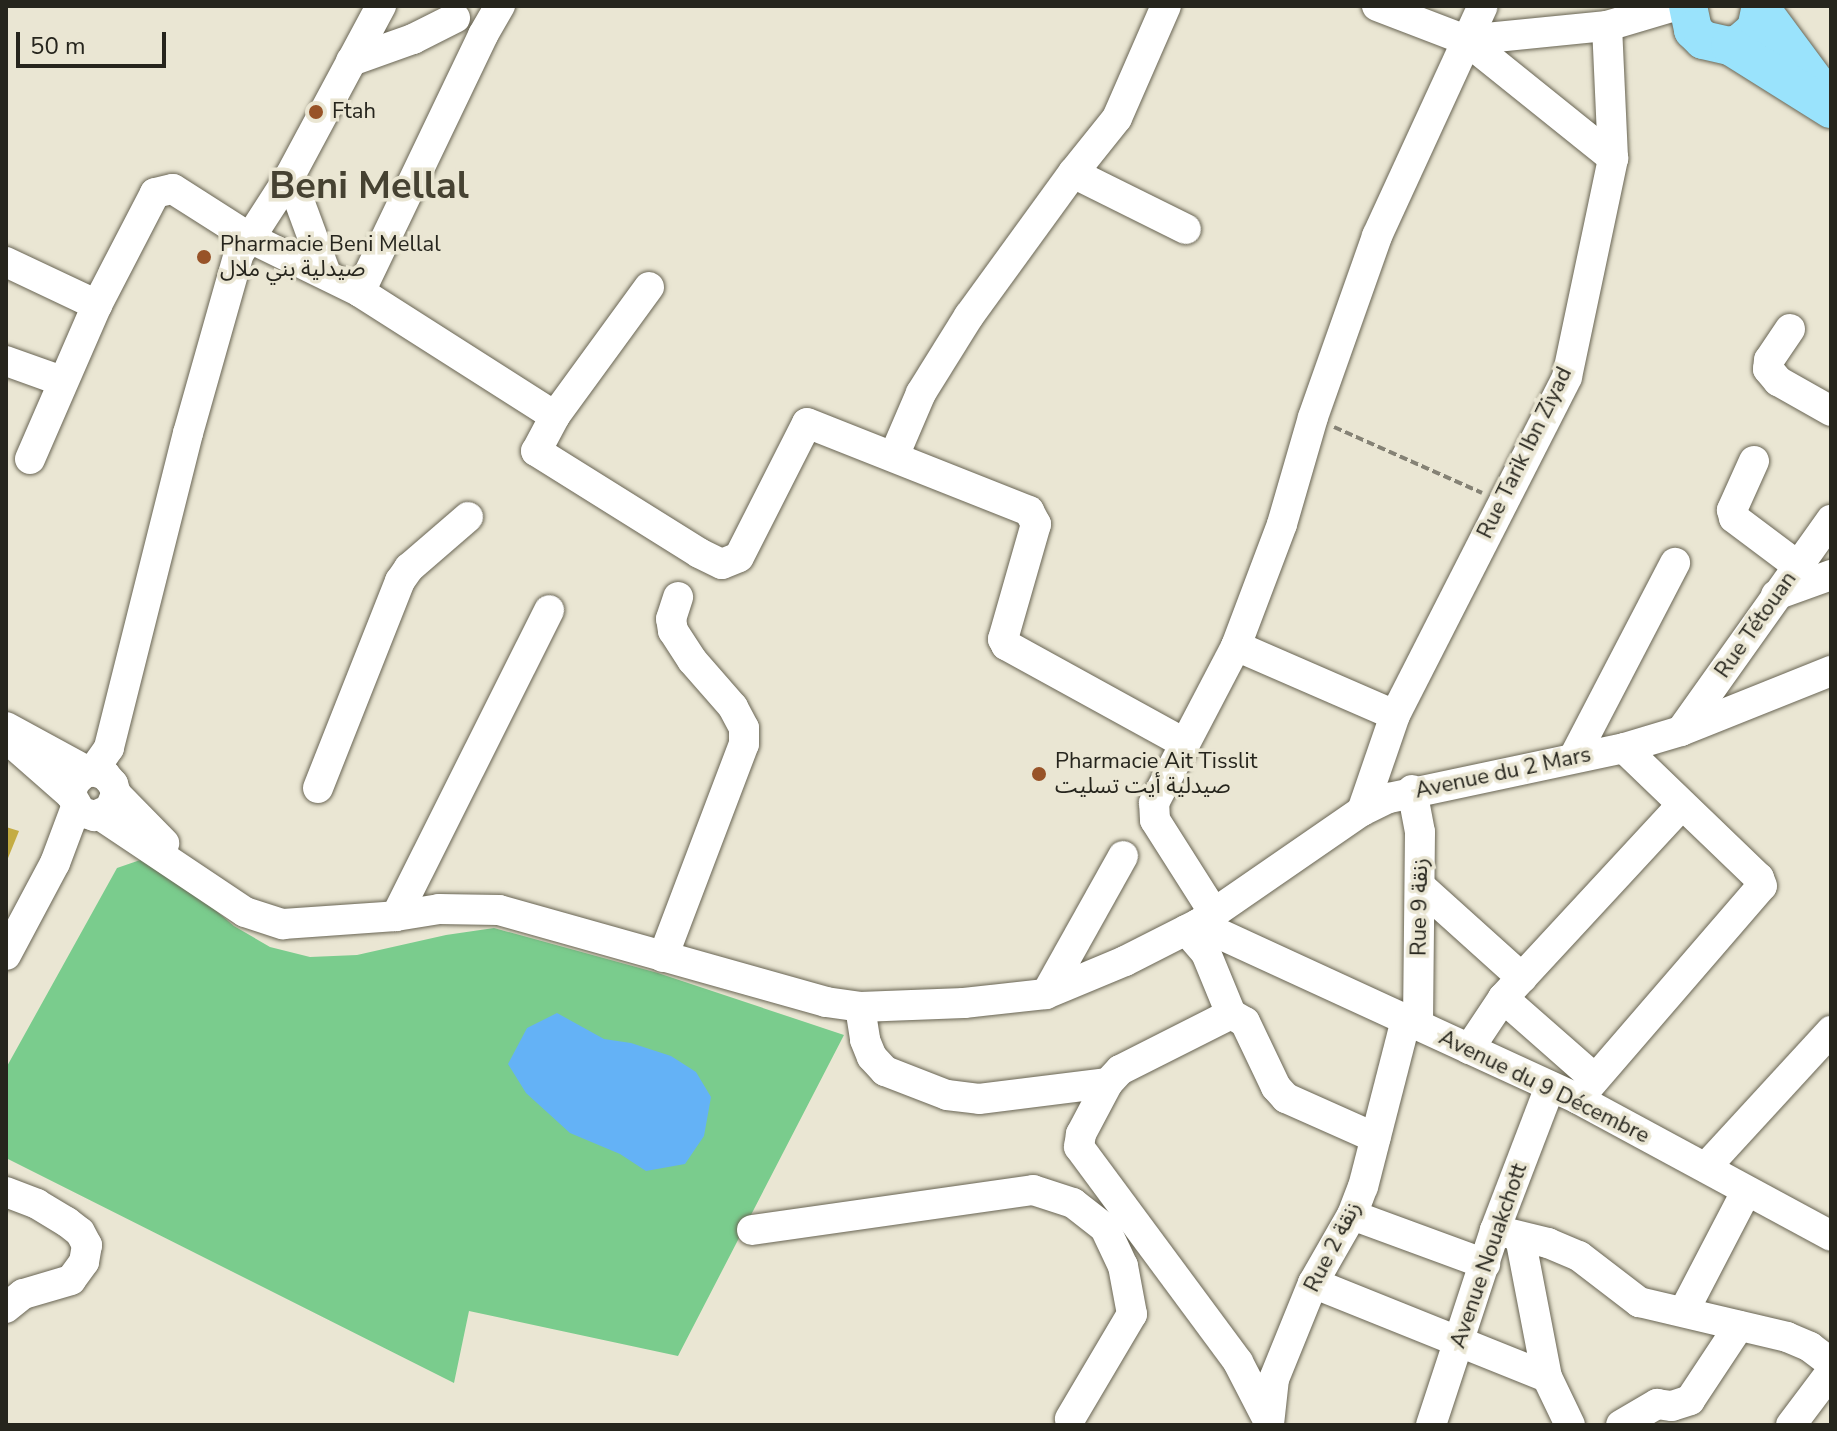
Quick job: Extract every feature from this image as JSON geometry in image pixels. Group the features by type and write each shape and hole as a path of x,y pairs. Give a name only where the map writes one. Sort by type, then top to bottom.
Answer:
{"main road":[{"path":"1730,46 1749,37 1756,29 1761,8"},
{"path":"1761,8 1831,106"},
{"path":"1685,14 1703,40 1730,46 1831,106"}],"street":[{"path":"6,955 96,789 188,433 239,253 290,176 384,6 439,18 483,35"},
{"path":"360,292 483,35 500,6"},
{"path":"894,456 921,393 953,342 1073,173 1117,118 1166,6"},
{"path":"1377,6 1466,40 1613,158"},
{"path":"1376,1138 1286,1098 1276,1087 1245,1022 1231,1014 1206,953 1204,919 1153,811 1157,793 1236,646 1282,524 1313,417 1377,236 1483,6"},
{"path":"1466,40 1685,14"},
{"path":"351,61 439,18"},
{"name":"Rue Tarik Ibn Ziyad","path":"1362,811 1395,715 1567,377 1613,158 1618,23"},
{"path":"1073,173 1186,229"},
{"path":"290,176 322,263"},
{"path":"30,459 62,381 149,200 161,190 173,189 322,263 360,292 555,416"},
{"path":"6,262 97,305"},
{"path":"649,287 555,416 536,451 699,553 722,564 739,557 807,423 894,456 1034,516 1036,524 1003,639 1006,645 1184,743"},
{"path":"1790,329 1769,360 1768,369 1778,381 1831,411"},
{"path":"6,361 62,381"},
{"path":"1754,461 1732,510 1734,518 1798,566"},
{"path":"318,788 400,581 409,568 468,517"},
{"name":"Rue Tétouan","path":"1681,731 1831,520"},
{"path":"1574,757 1675,563"},
{"path":"1776,595 1831,575"},
{"path":"663,957 744,744 744,728 733,707 692,660 673,631 671,619 678,597"},
{"path":"396,916 549,610"},
{"path":"1236,646 1395,715"},
{"name":"Avenue du 2 Mars","path":"96,789 196,877 245,912 283,924 396,916 439,909 499,910 826,1002 860,1007 964,1003 1046,994 1204,919 1362,811 1412,790 1624,748 1681,731 1831,671"},
{"path":"6,727 96,789"},
{"path":"6,738 96,789"},
{"path":"1421,887 1512,988 1586,1089 1762,886 1759,878 1624,748"},
{"name":"Rue 9 زنقة","path":"1412,790 1420,832 1421,887 1412,1022"},
{"path":"1469,1049 1512,988 1681,806"},
{"path":"1046,994 1123,856"},
{"name":"Avenue du 9 Décembre","path":"1204,919 1251,949 1550,1087 1586,1089 1746,1192 1831,1236"},
{"path":"860,1007 865,1040 872,1057 885,1071 947,1095 979,1099 1108,1083"},
{"path":"1231,1014 1129,1064 1108,1083 1081,1134 1079,1147 1238,1362 1269,1422"},
{"name":"Rue 2 زنقة","path":"1269,1422 1274,1379 1313,1283 1352,1215 1412,1022"},
{"path":"1706,1167 1831,1031"},
{"name":"Avenue Nouakchott","path":"1435,1424 1485,1264 1508,1233 1550,1087"},
{"path":"752,1230 1033,1190 1073,1203 1105,1228 1123,1266 1132,1314 1073,1423"},
{"path":"6,1192 37,1204 67,1222 80,1232 87,1245 84,1262 71,1280 23,1294 6,1308"},
{"path":"1684,1311 1746,1192"},
{"path":"1352,1215 1485,1264"},
{"path":"1508,1233 1579,1256 1639,1302 1787,1337 1810,1347 1831,1363"},
{"path":"1508,1233 1547,1377 1570,1425"},
{"path":"1313,1283 1547,1377"},
{"path":"1621,1425 1657,1404 1672,1406 1690,1400 1739,1326"},
{"path":"1791,1425 1831,1372"}],"path":[{"path":"1313,417 1501,502"}],"green space":[{"path":"146,858 169,871 234,926 270,947 310,957 357,955 446,935 494,928 658,973 844,1035 678,1356 469,1311 454,1383 6,1158 6,1068 117,868"}],"water":[{"path":"557,1013 604,1039 631,1043 671,1056 696,1072 711,1097 704,1136 685,1164 646,1171 620,1154 570,1133 526,1093 508,1064 527,1028"}],"building":[{"path":"6,827 19,831 6,863"}],"place":[{"name":"Ftah","path":"316,112"},
{"name":"Pharmacie Beni Mellal صيدلية بني ملال","path":"204,257"},
{"name":"Pharmacie Ait Tisslit صيدلية أيت تسليت","path":"1039,774"}],"district":[{"name":"Beni Mellal","path":"369,186"}]}
